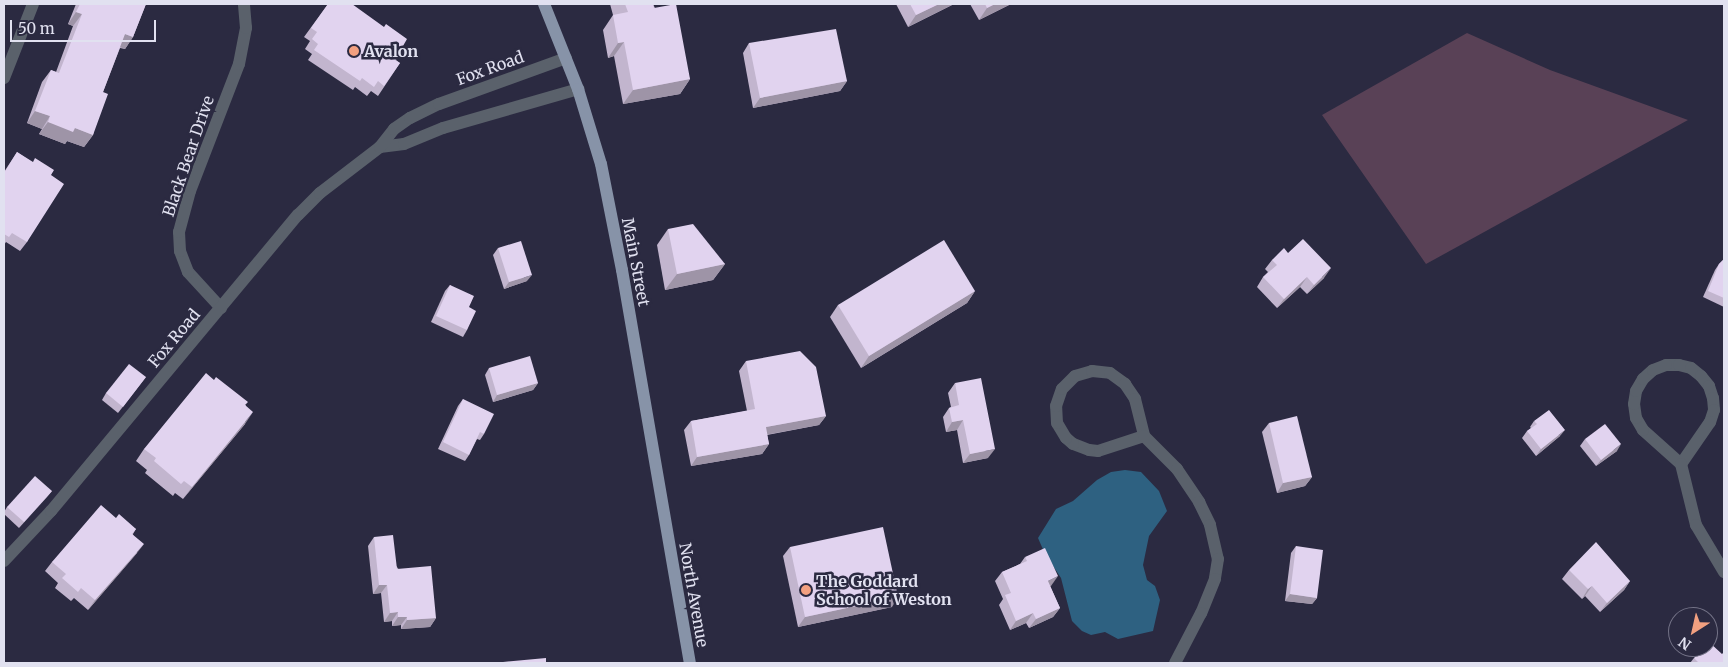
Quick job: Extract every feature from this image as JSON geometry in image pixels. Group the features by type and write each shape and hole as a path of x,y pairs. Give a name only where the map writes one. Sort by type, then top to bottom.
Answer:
{"main road":[{"name":"Main Street","path":"544,4 578,88 592,132 602,174 622,270 667,533"},
{"name":"North Avenue","path":"667,533 690,663"}],"street":[{"path":"4,78 33,4"},
{"name":"Black Bear Drive","path":"221,308 188,272 180,251 179,232 190,191 239,64 246,28 244,4"},
{"name":"Fox Road","path":"4,561 67,492 304,210 331,184 380,147 401,123 429,108 566,58"},
{"name":"Fox Road","path":"380,147 404,144 443,128 578,88"},
{"path":"1681,464 1710,422 1714,410 1713,398 1709,386 1691,368 1679,365 1666,365 1653,370 1643,379 1636,391 1634,404 1636,418 1643,430 1681,464 1696,525 1724,572"},
{"path":"1144,436 1098,450 1089,450 1073,444 1066,438 1057,423 1056,406 1062,389 1068,382 1083,372 1102,371 1118,378 1125,384 1134,399 1144,436 1169,460 1192,491 1205,514 1217,548 1218,568 1212,589 1175,663"}],"shaded area":[{"path":"1467,33 1550,70 1688,120 1426,264 1322,115"}],"water":[{"path":"1125,470 1141,472 1159,491 1167,511 1149,536 1143,565 1147,580 1155,586 1160,600 1153,631 1118,639 1105,632 1091,635 1082,631 1072,621 1061,578 1045,554 1038,538 1056,509 1073,501 1097,480 1111,472"}],"building":[{"path":"80,4 146,4 133,37 125,34 103,92 108,94 93,135 75,128 73,132 48,122 50,116 35,111 51,70 59,73 82,14 76,12"},
{"name":"Avalon","path":"328,4 352,4 384,27 386,24 407,39 403,46 404,49 395,60 400,63 384,86 378,81 374,87 362,78 360,81 314,50 318,44 312,39 317,32 311,28"},
{"path":"625,4 653,4 654,8 676,4 690,79 633,90 624,42 618,43 613,15 628,12"},
{"path":"910,4 939,4 916,15"},
{"path":"985,4 995,4 987,8"},
{"path":"836,29 847,81 760,98 749,43"},
{"path":"17,152 33,162 35,158 54,170 51,175 64,184 27,242 12,233 9,237 4,234 4,173"},
{"path":"693,224 725,264 677,274 668,229"},
{"path":"1303,239 1331,268 1314,285 1307,277 1284,299 1263,277 1277,265 1272,260 1284,248 1288,253"},
{"path":"944,240 975,291 869,356 838,305"},
{"path":"521,241 532,275 509,282 498,248"},
{"path":"1724,259 1724,298 1708,291 1719,264"},
{"path":"450,285 474,296 469,307 476,311 467,330 436,316"},
{"path":"800,351 816,367 826,416 766,427 769,444 697,457 691,421 755,409 746,361"},
{"path":"530,356 538,383 497,395 489,368"},
{"path":"129,364 146,377 123,407 106,393"},
{"path":"206,373 214,380 216,377 248,402 245,405 253,412 192,487 184,481 181,484 154,461 156,458 144,449"},
{"path":"981,378 995,449 970,454 963,420 952,422 949,408 959,405 955,383"},
{"path":"463,399 494,414 484,434 480,432 469,455 443,442"},
{"path":"1549,410 1565,430 1541,449 1527,431 1537,424 1534,421"},
{"path":"1297,416 1312,477 1283,483 1269,423"},
{"path":"1605,424 1621,444 1601,460 1585,439"},
{"path":"35,476 52,491 24,522 7,507"},
{"path":"101,505 116,518 119,514 136,529 132,534 144,544 95,600 81,588 78,592 62,578 66,574 52,562"},
{"path":"883,527 898,597 805,617 790,547"},
{"path":"393,535 397,569 431,566 436,618 407,620 407,617 398,617 398,612 390,613 387,585 379,585 374,537"},
{"path":"1596,542 1630,581 1607,603 1592,586 1588,589 1569,570"},
{"path":"1296,546 1323,550 1317,598 1290,594"},
{"path":"1045,548 1058,576 1048,581 1060,608 1036,619 1033,613 1016,621 1005,595 1011,593 1002,572 1027,561 1025,557"},
{"path":"1718,650 1722,654 1724,652 1724,663 1699,663 1694,658 1718,657"},
{"path":"546,658 546,663 503,663 503,662"}],"place":[{"name":"Avalon","path":"354,51"},
{"name":"The Goddard School of Weston","path":"806,590"}]}
